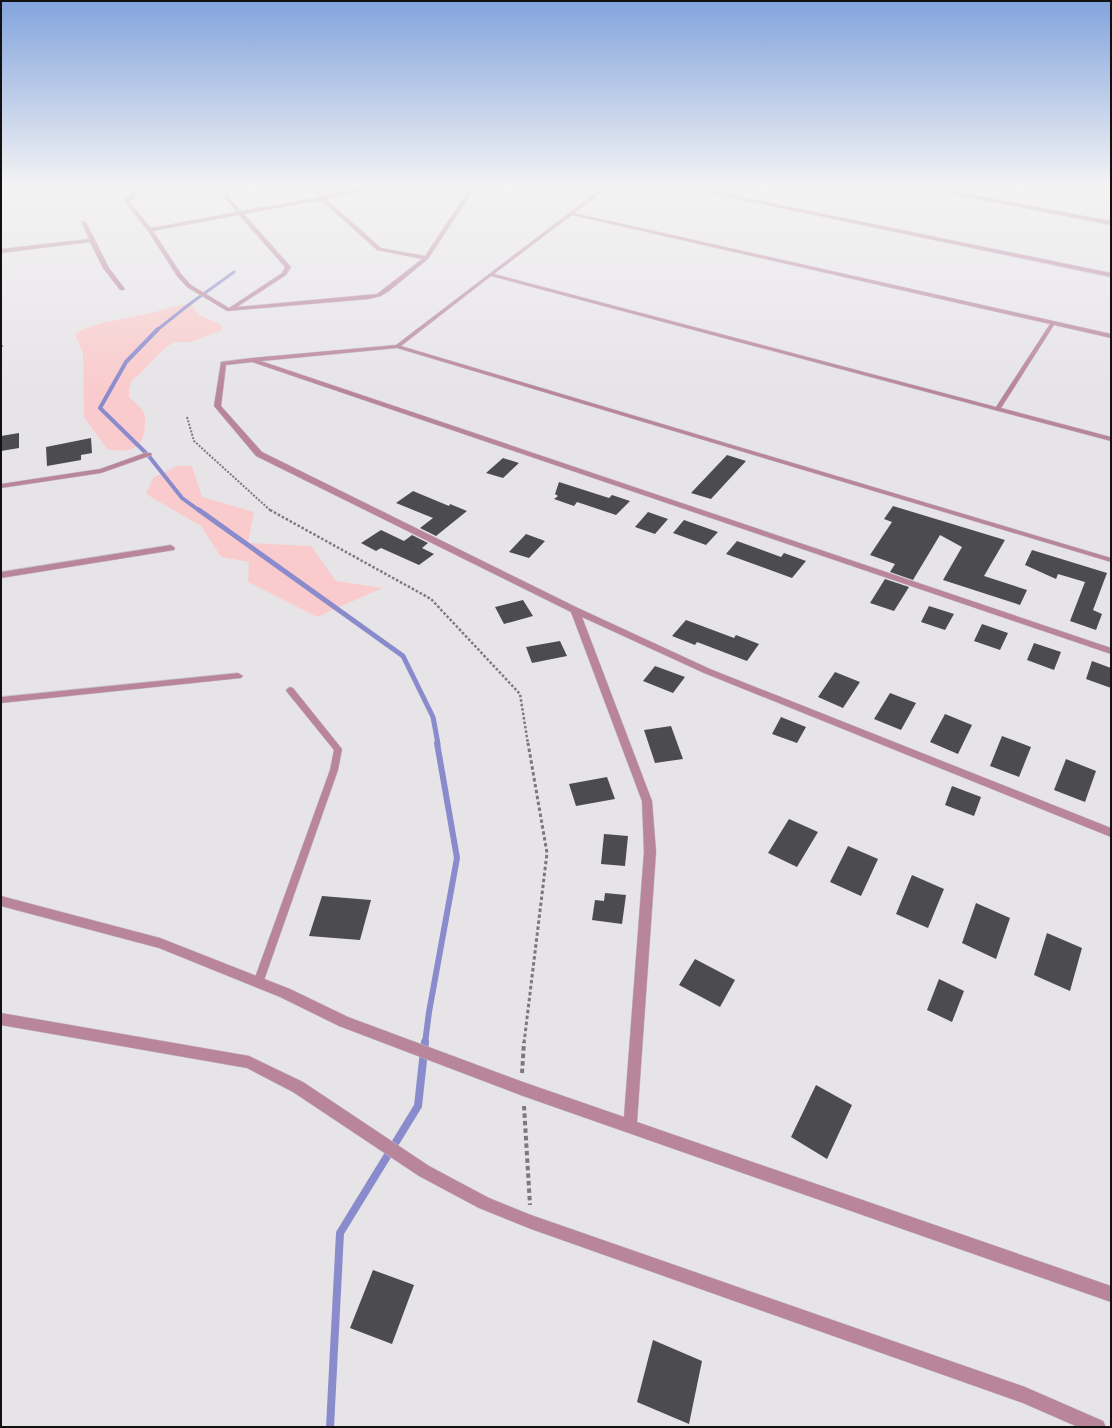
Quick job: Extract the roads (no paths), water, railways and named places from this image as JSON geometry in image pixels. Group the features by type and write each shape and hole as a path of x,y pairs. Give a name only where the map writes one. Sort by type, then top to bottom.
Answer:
{"street":[{"path":"99,255 106,268 122,289"},
{"path":"166,255 179,275 189,286 229,310 379,295 428,255"},
{"path":"229,310 288,271 288,267 277,255"},
{"path":"408,255 426,258"},
{"path":"1012,255 1111,275"},
{"path":"1111,651 252,360 223,363 217,406 259,454 575,610 707,671 1111,833"},
{"path":"1,486 101,471 148,455"},
{"path":"1,575 171,548"},
{"path":"575,610 647,801 650,852 630,1126"},
{"path":"1,700 238,676"},
{"path":"1,901 160,943 258,983 344,1022 523,1089 1111,1294"},
{"path":"1,1019 249,1062 298,1087 424,1171 484,1203 531,1222 1025,1395 1097,1427"}],"lane":[{"path":"397,346 518,255"},
{"path":"751,255 1111,336"},
{"path":"491,275 1111,439"},
{"path":"998,409 1053,323"},
{"path":"252,360 397,346 1111,560"},
{"path":"258,983 334,770 338,748 290,690"}],"waterway":[{"path":"157,330 234,272"},
{"path":"157,330 126,362 100,408 148,455 182,498 200,511"},
{"path":"199,510 403,656 433,717 438,744"},
{"path":"425,1043 429,1012 457,858 437,743"},
{"path":"330,1427 340,1233 418,1106 425,1042"}]}
